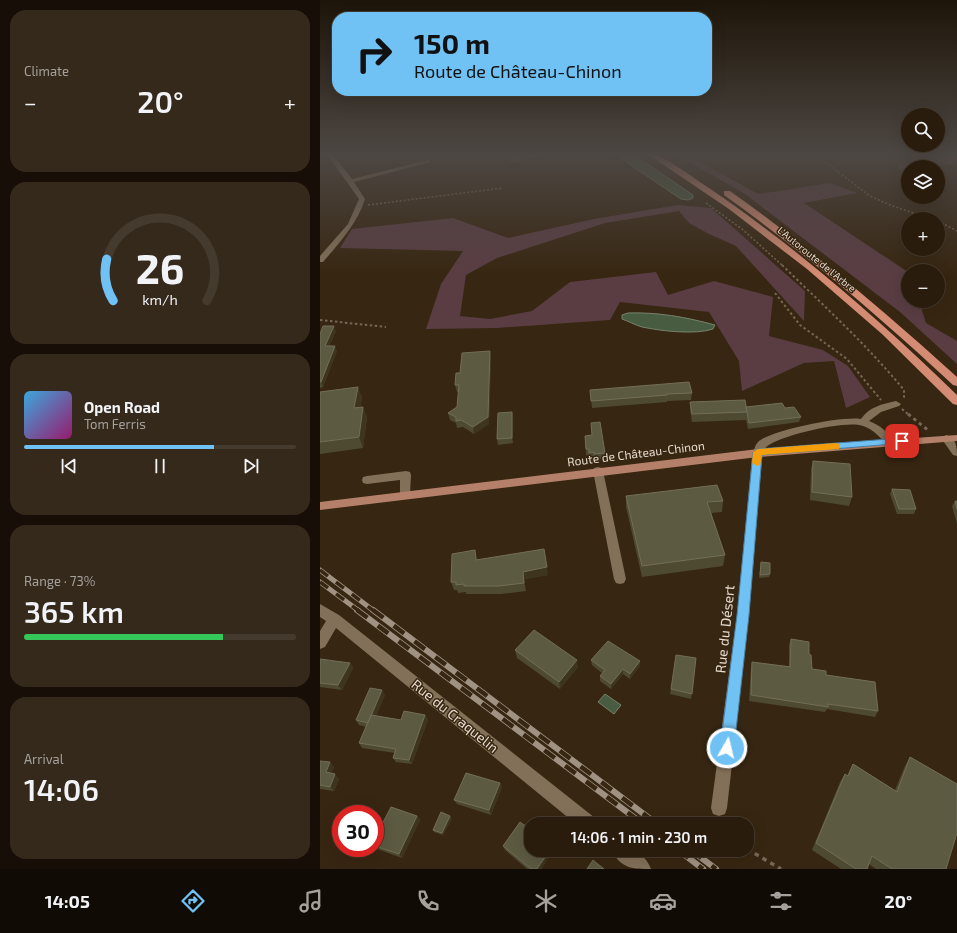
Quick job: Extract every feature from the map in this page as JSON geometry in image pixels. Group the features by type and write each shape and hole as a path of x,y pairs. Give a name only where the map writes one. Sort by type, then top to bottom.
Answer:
{"highway":[{"name":"L'Autoroute de l'Arbre","path":"713,194 798,256 854,303 957,400"},
{"name":"L'Autoroute de l'Arbre","path":"727,194 767,221 878,311 957,383"}],"main road":[{"name":"Route de Château-Chinon","path":"320,506 405,494 758,452 947,438"}],"street":[{"path":"320,260 344,234 359,211 362,199 358,194"},
{"path":"863,422 868,414 896,404"},
{"path":"758,452 761,445 772,439 834,422 863,422 885,434 890,442"},
{"path":"947,438 957,452"},
{"name":"Rue du Désert","path":"719,808 743,615 758,452"},
{"path":"598,471 620,579"},
{"path":"367,480 406,475 405,494"},
{"name":"Rue du Craquelin","path":"320,610 334,619 579,817"},
{"path":"320,643 334,619"},
{"path":"628,857 643,869"}],"path":[{"path":"360,206 459,194"},
{"path":"867,194 890,205 910,212"},
{"path":"706,203 718,210 770,254 844,323 904,390 904,397 896,404 947,438"},
{"path":"945,225 957,231"},
{"path":"775,293 800,325 847,359 886,407"},
{"path":"320,320 386,327"},
{"path":"754,852 781,869"}],"shaded area":[{"path":"673,194 691,194 693,195 693,198 688,200 681,199"},
{"path":"744,194 854,194 804,203 901,267 901,308 921,308 926,323 957,341 957,364 900,312"},
{"path":"678,205 711,208 805,291 804,321 736,246 689,223 679,211 605,223 497,258 466,275 460,316 490,319 532,311 570,282 656,272 668,295 714,281 773,297 769,336 823,350 848,366 870,397 846,408 834,361 804,363 742,391 739,361 709,312 620,302 610,320 497,328 426,329 441,284 463,251 340,248 352,229 453,218 508,238 594,219"},
{"path":"628,313 650,313 672,316 715,325 713,329 697,332 659,330 642,327 622,319 622,315"},
{"path":"605,694 621,705 614,714 598,702"}],"building":[{"path":"323,326 334,326 325,346 335,346 320,382 320,334"},
{"path":"490,351 488,417 473,427 461,420 456,421 456,417 448,413 457,407 459,385 455,385 456,373 460,373 462,353"},
{"path":"689,382 692,393 591,401 590,390"},
{"path":"358,387 354,408 363,407 359,437 320,442 320,392"},
{"path":"745,400 747,412 692,414 690,402"},
{"path":"782,403 785,408 794,407 801,417 749,423 746,407"},
{"path":"512,412 512,438 497,439 498,413"},
{"path":"600,422 605,453 589,453 589,449 586,449 585,436 592,435 591,423"},
{"path":"813,461 850,464 852,497 812,492"},
{"path":"717,485 723,501 707,502 725,555 642,566 626,496"},
{"path":"892,489 910,490 916,509 899,509"},
{"path":"544,549 547,567 523,572 524,583 499,586 464,586 464,584 456,585 456,582 451,582 452,554 475,550 476,560"},
{"path":"761,562 770,563 770,574 760,575"},
{"path":"534,630 577,660 559,682 515,650"},
{"path":"791,639 809,642 809,654 811,655 812,669 826,671 826,675 875,682 878,711 828,704 828,707 751,695 752,662 790,667"},
{"path":"608,641 640,661 630,674 623,669 611,684 600,676 605,670 591,660"},
{"path":"676,655 696,658 692,694 671,689"},
{"path":"320,659 350,663 338,685 320,683"},
{"path":"370,688 382,690 368,723 356,720"},
{"path":"404,711 425,715 409,760 393,758 396,749 359,743 371,715 401,720"},
{"path":"910,757 957,784 957,833 946,869 892,869 872,856 867,869 856,869 816,843 845,774 848,776 853,764 897,792"},
{"path":"320,761 330,762 326,772 335,774 330,787 320,785"},
{"path":"466,773 500,783 489,810 454,800"},
{"path":"391,807 417,816 399,854 384,849 384,821"},
{"path":"441,812 450,816 442,833 433,830"},
{"path":"520,822 524,825 524,857 545,857 537,869 531,869 503,846"},
{"path":"593,860 604,869 587,869"}],"railway":[{"path":"320,570 374,611"},
{"path":"320,582 359,611"},
{"path":"357,610 634,817"},
{"path":"373,610 648,817"},
{"path":"687,857 703,869"},
{"path":"700,857 716,869"}],"slow traffic":[{"path":"757,463 758,452 836,446"}],"route":[{"path":"727,748 743,615 758,452 902,441"}]}
